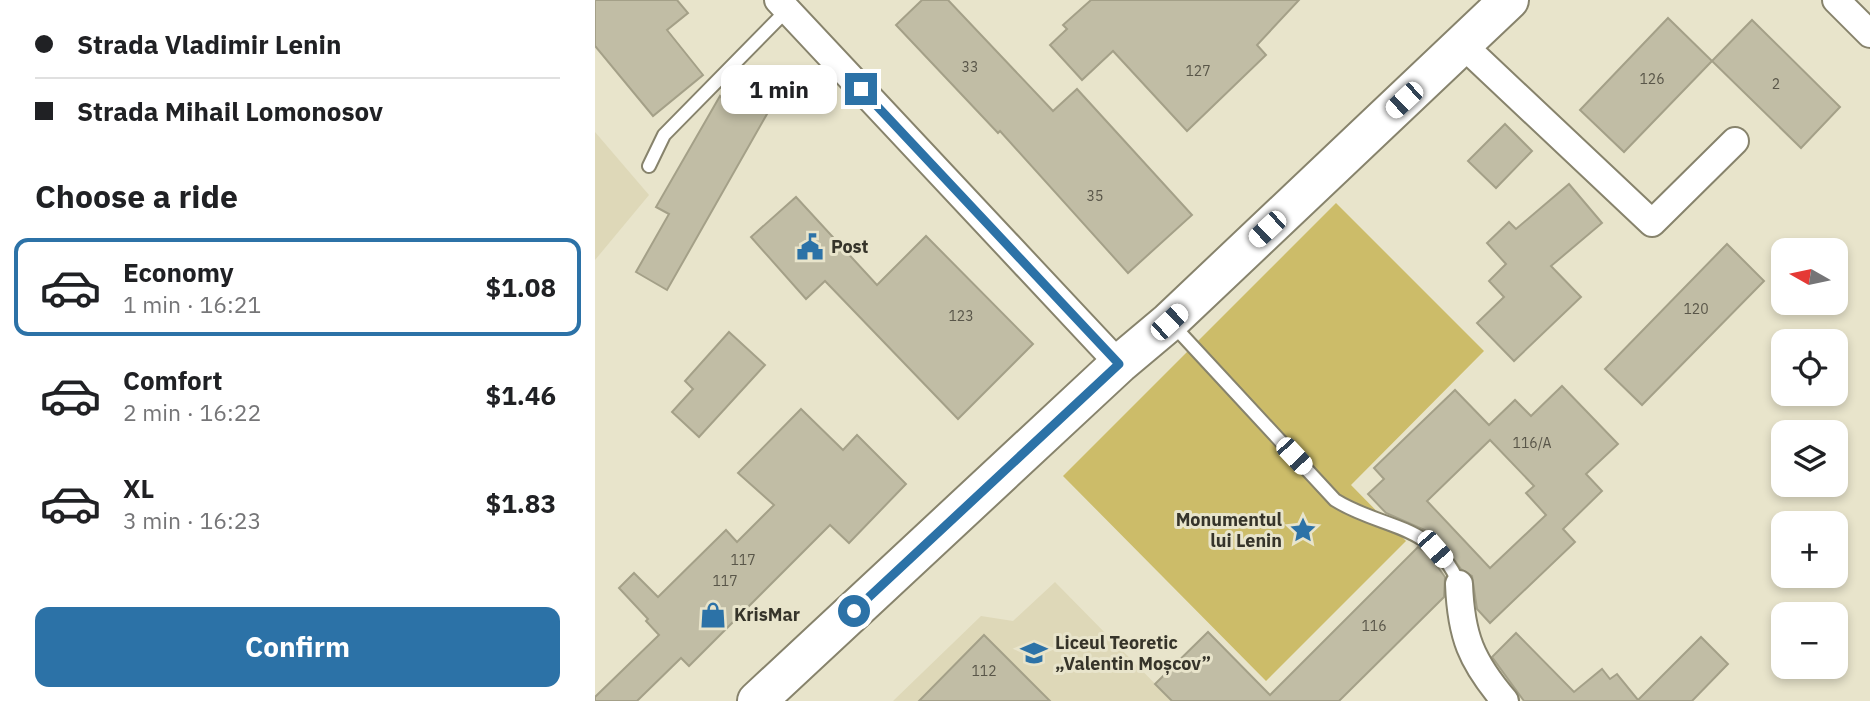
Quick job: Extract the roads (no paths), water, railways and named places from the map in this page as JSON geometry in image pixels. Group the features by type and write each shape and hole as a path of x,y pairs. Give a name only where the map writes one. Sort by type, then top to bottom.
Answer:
{"main road":[{"path":"757,701 1119,364 1169,322 1509,0"}],"street":[{"path":"1836,0 1870,34"},
{"path":"783,5 1119,364"},
{"path":"1462,44 1652,223 1735,141"},
{"path":"1459,584 1465,639 1476,665 1505,701"}],"lane":[{"path":"649,166 664,135 783,5"},
{"path":"1169,322 1335,500 1354,512 1403,527 1419,536 1453,569 1459,584"}],"place":[{"name":"Post","path":"810,247"},
{"name":"Monumentul lui Lenin","path":"1303,530"},
{"name":"KrisMar","path":"713,615"},
{"name":"Liceul Teoretic „Valentin Moșcov”","path":"1034,653"}]}
